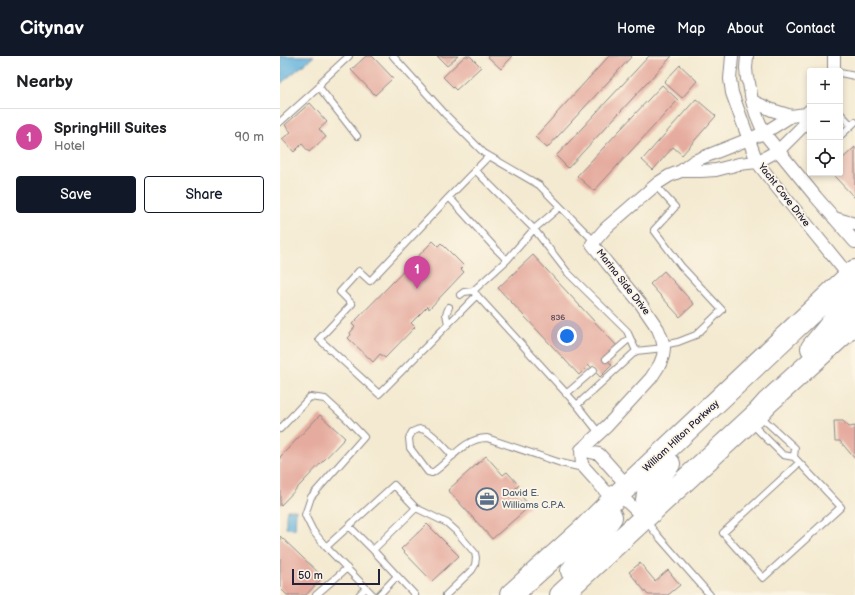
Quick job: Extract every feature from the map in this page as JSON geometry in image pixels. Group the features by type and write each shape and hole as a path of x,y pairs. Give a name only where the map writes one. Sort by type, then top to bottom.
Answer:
{"highway":[{"name":"William Hilton Parkway","path":"511,595 581,532 748,372 854,282"},
{"path":"758,412 854,282"},
{"path":"561,595 758,412 851,330"},
{"path":"644,518 648,488 748,372"},
{"path":"555,595 614,514 619,494"}],"street":[{"name":"Yacht Cove Drive","path":"732,56 730,79 732,93 757,162 854,282"},
{"path":"747,56 747,79 756,114 764,133 779,150 796,174 855,242"},
{"path":"834,56 834,68"},
{"name":"Marina Side Drive","path":"752,101 772,110 791,116"},
{"name":"Marina Side Drive","path":"663,347 658,329 641,304 592,244 606,228 655,185 669,176 681,171 694,161 764,133 791,116 807,112"},
{"name":"Marina Side Drive","path":"681,171 716,170 739,164 757,162 779,150 802,127 807,114"},
{"path":"834,218 855,224"},
{"path":"581,450 607,426 651,378 660,364 663,356 663,347"},
{"path":"581,450 599,454 615,471 623,481 619,494"},
{"path":"581,450 582,465 606,492 619,494 644,518"}],"lane":[{"path":"280,122 320,87 322,81 349,56"},
{"path":"393,56 446,115 484,153 539,185 594,241"},
{"path":"843,74 855,76"},
{"path":"320,87 358,136"},
{"path":"843,116 853,124 843,133"},
{"path":"489,156 370,281 359,271 340,292 352,304 320,339 379,394 448,324 534,229 560,207"},
{"path":"475,170 534,229 568,273 627,331 636,351"},
{"path":"577,405 636,351 663,347 696,335 722,310 681,266 654,230 675,207 655,185"},
{"path":"449,198 507,260"},
{"path":"460,295 464,292 475,293 577,405 599,433"},
{"path":"448,324 446,314 449,307"},
{"path":"606,359 630,338"},
{"path":"566,394 594,370"},
{"path":"280,429 310,397 325,399 364,436 311,497 305,515 313,531 373,595"},
{"path":"758,412 783,454 794,457 799,462 841,507 764,578 723,533 799,462"},
{"path":"758,412 795,448 794,457"},
{"path":"453,456 425,430 419,429 412,432 409,438 410,448 428,472 432,473 437,470 453,456 462,447 479,438 487,438 561,463 585,469"},
{"path":"326,546 394,485 416,508 447,523 475,553 475,565 472,570 446,595"},
{"path":"373,550 416,508"},
{"path":"644,518 710,595"},
{"path":"349,526 415,595"},
{"path":"316,595 347,568"},
{"path":"379,595 397,576"},
{"path":"359,595 366,588"}],"water":[{"path":"280,56 314,56 280,84"},
{"path":"287,510 296,510 295,529 286,528"}],"building":[{"path":"366,56 372,56 393,78 375,95 351,70"},
{"path":"437,56 458,56 447,66"},
{"path":"465,56 470,56 481,67 456,90 443,77"},
{"path":"487,56 511,56 512,57 501,69"},
{"path":"609,56 632,56 547,148 535,137"},
{"path":"649,56 672,56 568,168 556,156"},
{"path":"680,65 697,81 682,98 664,82"},
{"path":"662,85 678,100 594,191 577,176"},
{"path":"696,99 716,116 682,155 673,147 653,170 642,160"},
{"path":"310,103 327,122 319,129 326,137 309,152 302,144 294,152 282,139 291,132 285,125"},
{"path":"855,147 855,198 834,176 843,176 843,158"},
{"path":"433,241 438,246 441,243 464,266 461,269 464,272 429,309 428,306 411,323 415,327 385,358 380,354 373,362 348,338 355,327 352,324"},
{"path":"533,255 617,346 606,359 612,365 600,377 589,365 579,375 498,288"},
{"path":"664,271 694,304 680,317 650,284"},
{"path":"320,415 345,438 280,506 280,457"},
{"path":"834,421 843,421 849,427 855,426 855,459 840,441 835,441"},
{"path":"486,456 503,475 507,472 519,485 515,489 530,506 492,539 448,490"},
{"path":"427,524 459,556 432,581 401,549"},
{"path":"280,536 323,577 306,595 287,595 280,588"},
{"path":"640,563 655,581 668,570 680,585 668,595 648,595 629,572"}],"place":[{"name":"SpringHill Suites","path":"417,289"},
{"name":"David E. Williams C.P.A.","path":"487,499"}]}
